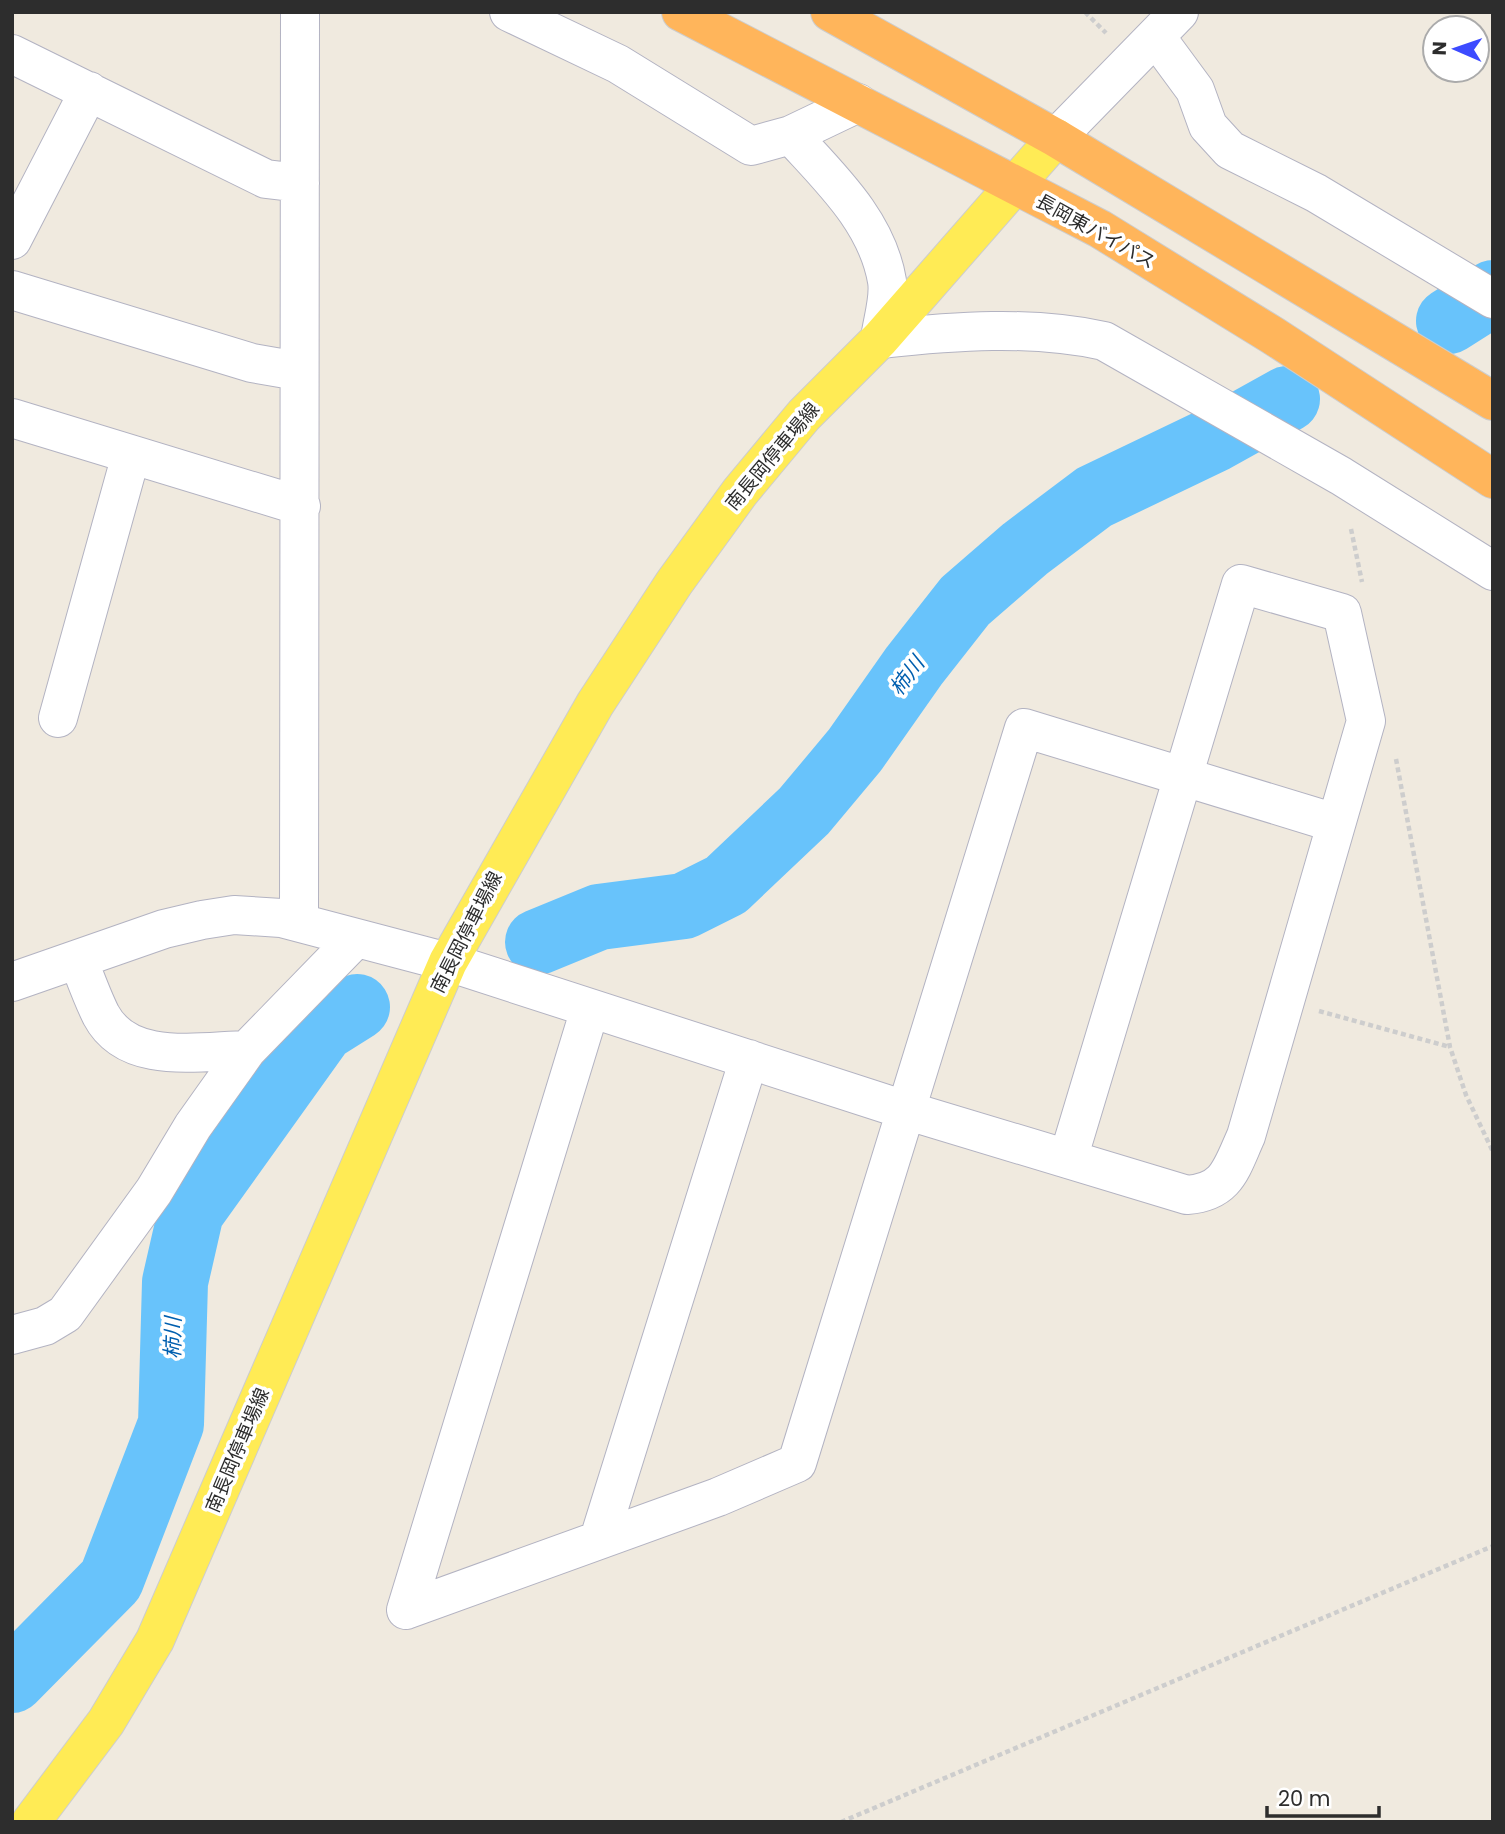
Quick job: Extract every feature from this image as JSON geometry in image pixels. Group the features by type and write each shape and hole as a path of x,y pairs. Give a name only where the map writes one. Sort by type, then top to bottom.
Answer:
{"highway":[{"name":"長岡東バイパス","path":"681,12 1100,229 1295,349 1493,479"},
{"path":"830,12 1056,138 1493,401"}],"main road":[{"name":"南長岡停車場線","path":"31,1822 106,1722 155,1640 448,962 595,704 674,583 740,492 804,415 880,339 1056,138"}],"street":[{"path":"299,922 300,12"},
{"path":"509,12 618,64 751,146 791,135 858,103"},
{"path":"1056,138 1167,25 1208,126 1230,150 1315,193 1493,299"},
{"path":"12,54 266,179 300,184"},
{"path":"12,240 89,91"},
{"path":"791,135 844,193 866,224 888,282 880,339 985,332 1066,333 1104,341 1341,476 1493,571"},
{"path":"12,290 252,363 298,371"},
{"path":"12,418 300,506"},
{"path":"58,718 131,455"},
{"path":"12,982 164,929 202,919 256,915 299,922 448,962 905,1110 1187,1195 1216,1189 1230,1171 1246,1136 1366,721 1342,613 1241,584 1068,1159"},
{"path":"590,1009 406,1610 718,1497 797,1463 1024,728 1335,823"},
{"path":"12,1335 45,1326 65,1314 154,1191 193,1126 247,1050 355,939"},
{"path":"78,959 102,1017 132,1046 166,1053 247,1050"},
{"path":"598,1539 748,1059"}],"path":[{"path":"1395,752 1450,1047 1466,1095 1493,1152"},
{"path":"1286,1002 1450,1047"},
{"path":"841,1822 1493,1546"}],"waterway":[{"name":"柿川","path":"1449,321 1493,293"},
{"name":"柿川","path":"538,942 599,917 684,906 726,885 804,811 855,750 914,666 965,601 1025,549 1094,497 1215,439 1287,399"},
{"name":"柿川","path":"12,1680 111,1580 171,1424 175,1282 191,1212 322,1029 357,1007"}]}
